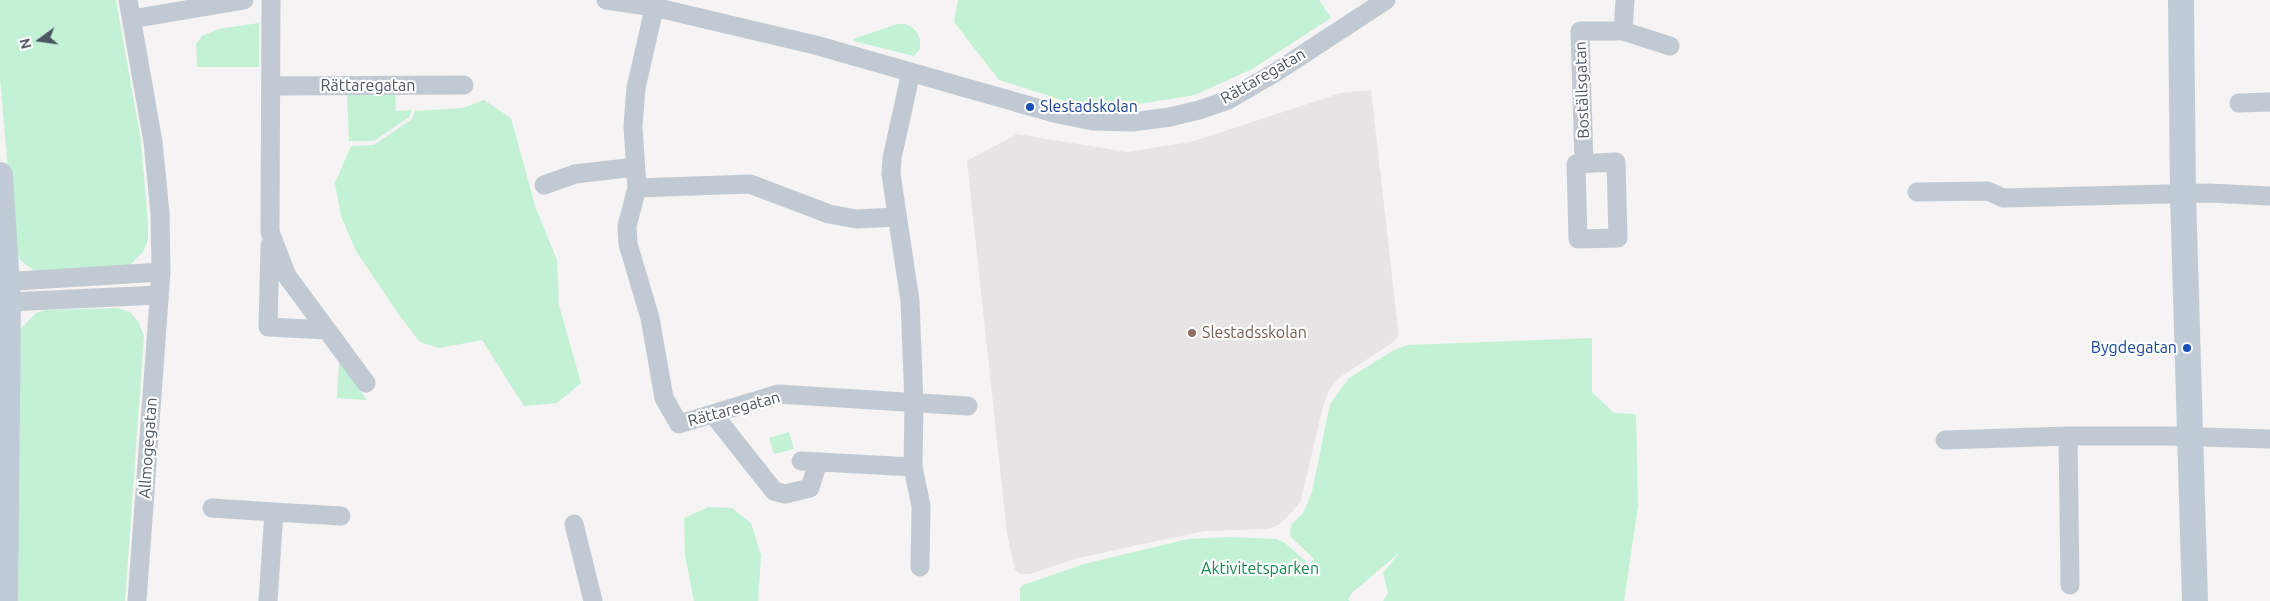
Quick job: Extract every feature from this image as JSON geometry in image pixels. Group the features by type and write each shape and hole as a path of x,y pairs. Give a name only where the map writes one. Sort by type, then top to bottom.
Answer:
{"street":[{"name":"Allmogegatan","path":"128,0 153,142 160,213 161,272 137,601"},
{"path":"132,19 244,0"},
{"path":"271,0 272,86 268,327 327,330"},
{"name":"Rättaregatan","path":"606,0 655,4 912,72 961,88 1058,114 1093,121 1132,122 1170,117 1200,110 1228,100 1276,72 1386,0"},
{"path":"1623,31 1625,0"},
{"path":"2181,0 2183,194 2195,601"},
{"name":"Rättaregatan","path":"655,4 636,88 633,126 634,167 637,188 627,226 628,244 650,318 664,398 679,424 778,394 968,406"},
{"name":"Boställsgatan","path":"1584,163 1580,31 1623,31 1670,46"},
{"path":"912,72 892,158 891,174 910,300 914,403 913,467 921,506 920,567"},
{"name":"Rättaregatan","path":"272,86 464,85"},
{"path":"2239,103 2270,102"},
{"path":"544,185 575,174 634,167"},
{"path":"0,175 4,290 4,601"},
{"path":"637,188 750,184 830,214 856,219 897,217"},
{"path":"1917,192 1988,191 2003,198 2209,193 2270,196"},
{"path":"270,232 287,276 366,383"},
{"path":"4,290 161,272"},
{"path":"4,290 159,295"},
{"path":"713,414 774,491 785,494 810,488 809,461 913,467"},
{"path":"2068,436 2070,585"},
{"path":"1945,440 2068,436 2270,439"},
{"path":"212,508 341,516"},
{"path":"268,601 274,512"},
{"path":"574,524 592,601"},
{"path":"0,561 4,601"}],"shaded area":[{"name":"Slestadsskolan","path":"1371,90 1398,337 1392,343 1340,377 1329,390 1323,406 1301,500 1280,524 1269,529 1204,531 1078,558 1030,574 1021,574 1015,570 1007,534 967,161 1017,134 1126,152 1191,142 1341,93"}],"green space":[{"path":"0,0 116,0 141,141 148,224 148,240 143,252 127,268 41,273 33,270 19,259 15,250 0,79"},
{"path":"958,0 1319,0 1331,18 1252,69 1195,95 1119,107 1075,104 999,80 954,22"},
{"path":"259,23 259,67 197,67 196,44 202,36 219,29"},
{"path":"897,24 905,24 912,27 918,34 920,49 914,56 854,41 853,39"},
{"path":"395,93 396,111 412,110 409,117 374,141 349,141 347,95"},
{"path":"484,100 511,118 536,209 557,260 559,305 581,383 557,403 524,406 482,340 439,348 420,342 399,315 356,251 341,216 335,183 351,146 374,145 412,119 415,111 463,108"},
{"path":"118,308 130,312 138,321 144,336 125,601 18,601 16,342 21,329 36,313 46,310"},
{"name":"Aktivitetsparken","path":"1592,338 1592,392 1614,413 1635,414 1636,416 1638,506 1624,601 1383,601 1388,593 1383,573 1400,552 1352,593 1348,599 1350,601 1020,601 1020,589 1023,585 1084,564 1188,539 1228,537 1276,539 1285,543 1309,564 1314,559 1291,537 1290,531 1292,524 1303,513 1312,492 1330,404 1349,378 1394,350 1408,345"},
{"path":"339,362 367,400 337,398"},
{"path":"789,432 794,449 774,454 769,438"},
{"path":"709,507 732,508 751,523 761,555 758,601 694,601 685,556 684,518"}],"place":[{"name":"Slestadskolan","path":"1030,107"},
{"name":"Slestadsskolan","path":"1192,333"},
{"name":"Bygdegatan","path":"2187,348"}]}
